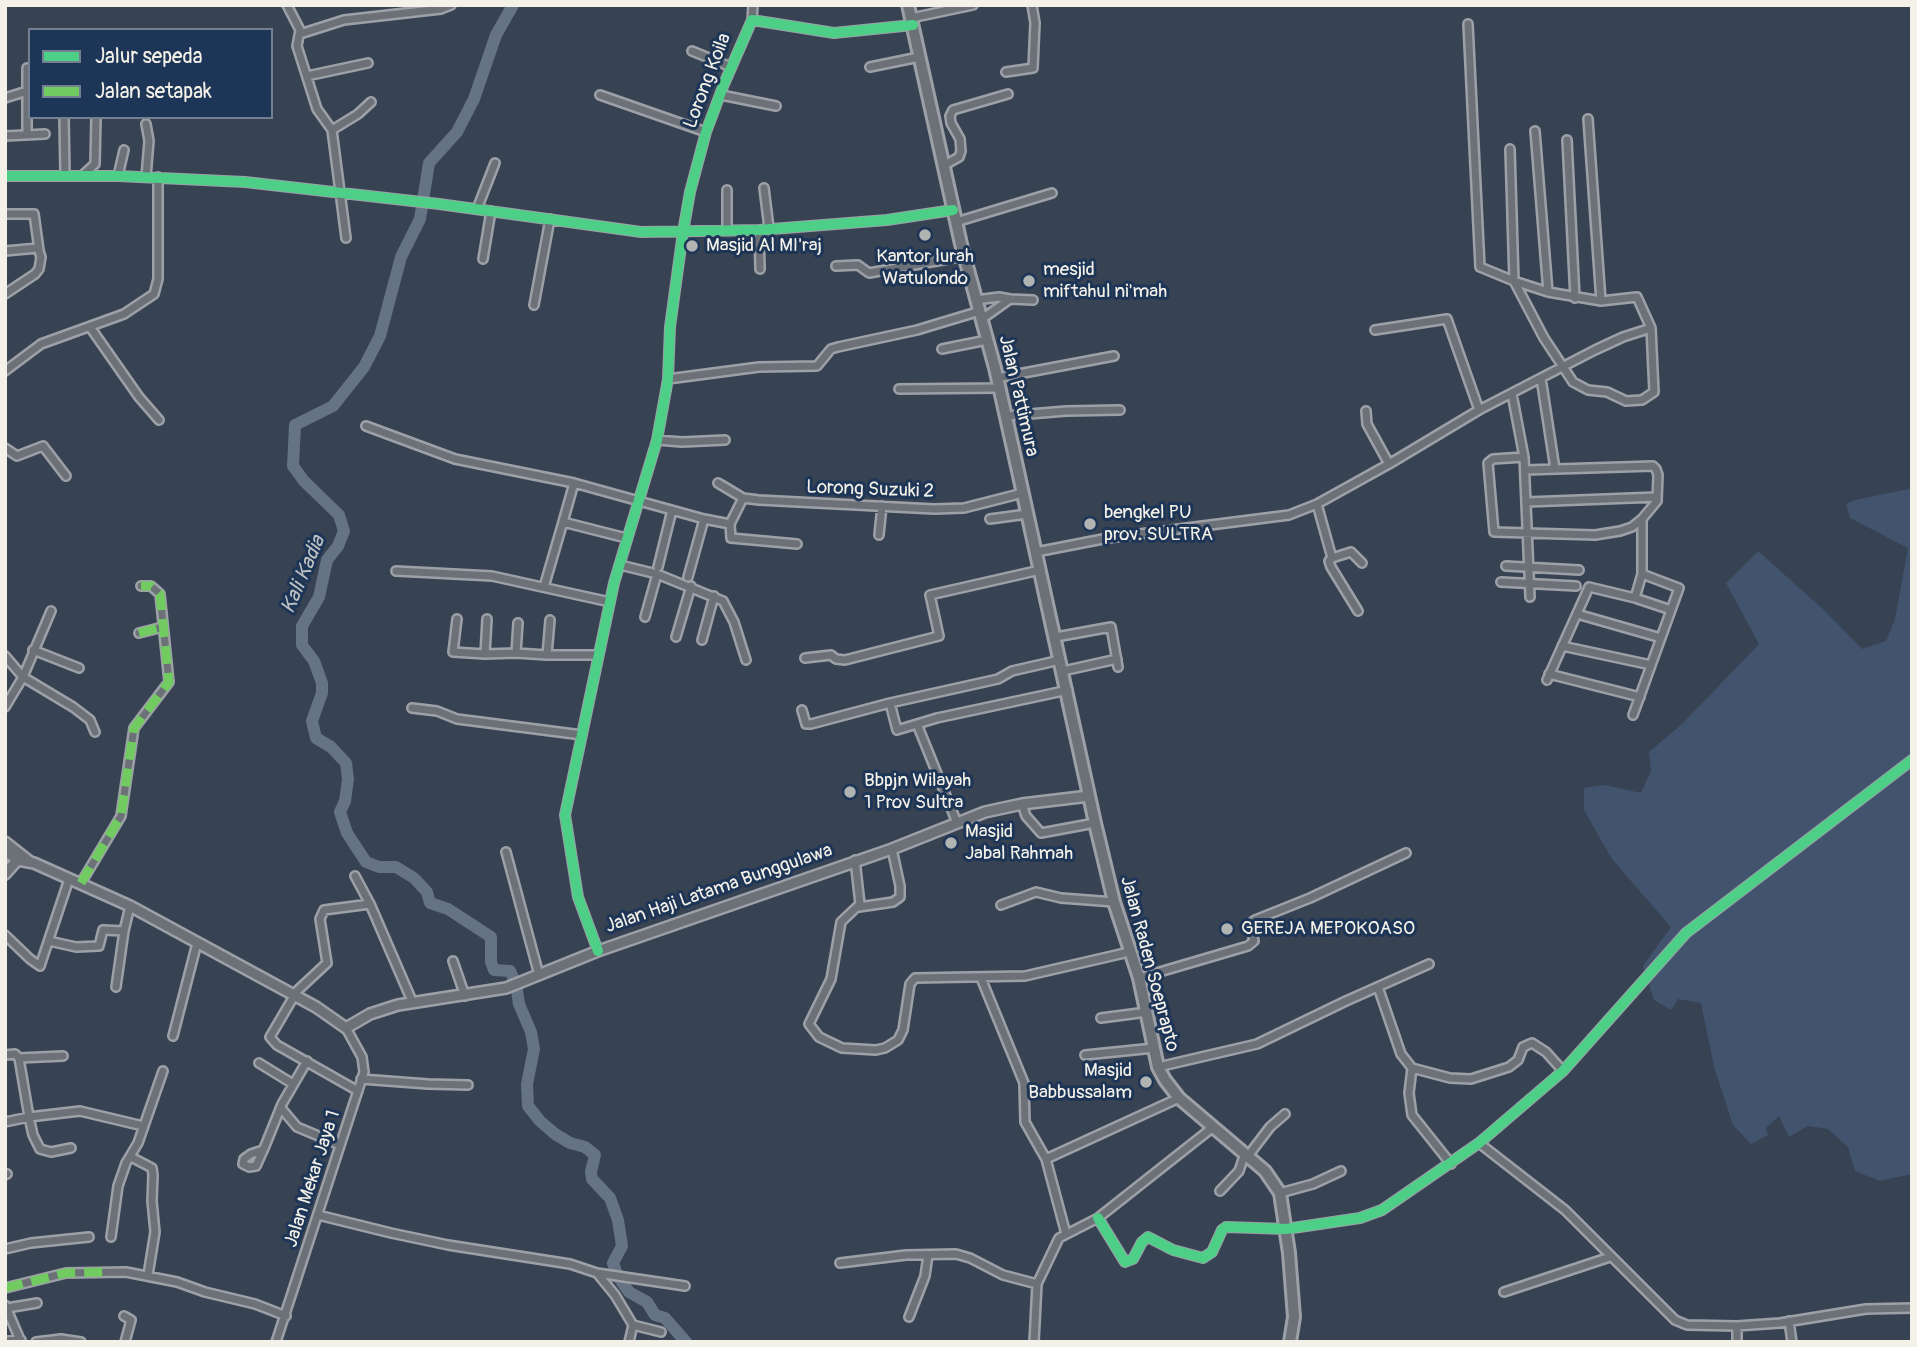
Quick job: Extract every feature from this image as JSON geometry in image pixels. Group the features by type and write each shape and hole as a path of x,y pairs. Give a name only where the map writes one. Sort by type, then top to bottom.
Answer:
{"highway":[{"name":"Jalan Pattimura","path":"908,5 953,210 1006,416 1068,690 1089,796"},
{"name":"Jalan Raden Soeprapto","path":"1089,796 1114,902 1139,978 1158,1067 1179,1098 1265,1171 1280,1194 1294,1317 1290,1342"}],"main road":[{"name":"Jalan Haji Latama Bunggulawa","path":"346,1028 370,1014 412,1001 494,992 598,951 892,849 985,812 1022,804 1089,796"},
{"path":"5,842 15,856 130,906 295,996 346,1028"},
{"path":"5,874 15,856"}],"street":[{"path":"287,5 300,33 298,46 320,116 332,130 346,238"},
{"path":"300,33 344,20 441,9 451,5"},
{"path":"752,20 753,5"},
{"name":"Lorong Koila","path":"598,951 578,897 565,824 610,602 626,538 657,440 668,379 671,317 690,192 706,132 731,68 752,20 834,33 912,22 973,5"},
{"path":"1006,72 1033,68 1035,23 1032,5"},
{"path":"1468,24 1480,267 1514,281 1575,298 1601,301 1637,298 1651,328 1654,392 1642,400 1626,401 1607,392 1588,390 1573,382 1544,338 1514,281 1510,149"},
{"path":"692,51 731,68"},
{"path":"870,67 919,57"},
{"path":"307,76 368,63"},
{"path":"27,68 27,134"},
{"path":"5,99 27,91"},
{"path":"943,166 959,157 961,152 960,139 951,123 953,110 1008,94"},
{"path":"600,95 706,132"},
{"path":"721,95 776,106"},
{"path":"332,130 359,114 371,102"},
{"path":"1588,118 1601,301"},
{"path":"64,119 65,175"},
{"path":"83,175 95,164 96,119"},
{"path":"146,124 149,141 146,177"},
{"path":"1535,131 1548,292"},
{"path":"5,136 45,134"},
{"path":"1567,140 1575,298"},
{"path":"118,176 124,150"},
{"path":"477,209 495,163"},
{"path":"5,176 83,175 245,182 439,204 621,231 759,230 887,220 953,210"},
{"path":"5,371 41,344 124,314 154,294 158,279 158,177"},
{"path":"764,188 769,228"},
{"path":"727,190 727,230"},
{"path":"957,222 1052,193"},
{"path":"483,259 491,211"},
{"path":"5,214 34,214 41,257 40,269 5,294"},
{"path":"534,305 550,219"},
{"path":"759,230 760,269"},
{"path":"5,251 35,248 39,250"},
{"path":"836,266 858,265 869,273 965,256"},
{"path":"979,310 999,297 1033,300"},
{"path":"668,379 759,367 817,366 831,349 917,330 1010,299"},
{"path":"1375,330 1447,319 1479,410"},
{"path":"90,327 139,397 159,419"},
{"path":"1036,552 1108,538 1278,517 1317,504 1479,410 1617,340 1651,328"},
{"path":"942,349 987,340"},
{"path":"899,389 998,383 1114,356"},
{"path":"1541,378 1555,469"},
{"path":"1512,394 1524,457 1530,597"},
{"path":"1006,416 1120,410"},
{"path":"1366,411 1367,424 1390,464"},
{"path":"366,426 455,459 574,484 730,524"},
{"path":"657,440 724,440"},
{"path":"5,448 18,456 43,446 66,476"},
{"path":"1524,457 1493,459 1488,463 1494,532 1595,535 1620,531 1643,519 1655,505 1657,497 1657,475 1653,466 1525,470"},
{"name":"Lorong Suzuki 2","path":"718,483 743,498 830,505 957,509 1023,493"},
{"path":"544,587 574,484"},
{"path":"1527,502 1657,497"},
{"path":"743,498 730,524 729,534 734,540 797,544"},
{"path":"1317,504 1332,558"},
{"path":"879,536 882,506"},
{"path":"645,617 672,510"},
{"path":"990,519 1027,514"},
{"path":"688,577 704,519"},
{"path":"1635,598 1642,574 1643,519"},
{"path":"563,522 626,538"},
{"path":"1358,611 1329,563 1332,558 1352,552 1363,563"},
{"path":"620,565 658,571 714,596 727,605 746,660"},
{"path":"1506,566 1579,570"},
{"path":"805,658 831,655 845,660 939,636 930,596 1041,570"},
{"path":"396,571 492,576 610,602"},
{"path":"1633,715 1679,588 1642,574"},
{"path":"1502,582 1576,586"},
{"path":"81,883 121,816 134,728 169,682 160,594 151,586 141,586"},
{"path":"676,637 691,586"},
{"path":"1640,697 1548,677 1589,587 1671,610"},
{"path":"702,640 714,596"},
{"path":"5,707 23,677 51,611"},
{"path":"1577,614 1661,638"},
{"path":"457,619 453,652 598,655"},
{"path":"485,654 487,619"},
{"path":"547,655 550,620"},
{"path":"516,653 518,624"},
{"path":"139,633 163,627"},
{"path":"802,710 808,725 998,679 1012,671 1062,665 1117,663 1111,627 1056,637"},
{"path":"1562,646 1651,665"},
{"path":"33,650 79,668"},
{"path":"5,656 23,677 90,720 95,732"},
{"path":"890,703 897,730 1068,690"},
{"path":"412,708 437,711 457,719 582,735"},
{"path":"916,724 957,823"},
{"path":"1098,1218 1125,1262 1133,1259 1148,1237 1173,1250 1203,1258 1212,1252 1226,1227 1286,1229 1371,1214 1389,1206 1479,1143 1563,1071 1686,933 1912,760"},
{"path":"1022,804 1026,816 1041,833 1095,823"},
{"path":"892,849 900,897 893,902 859,907 841,922 831,979 811,1018 811,1029 823,1039 849,1049 870,1051 886,1048 901,1035 912,981 919,978 1044,974 1129,952"},
{"path":"506,852 539,975"},
{"path":"1139,978 1248,946 1254,941 1250,924 1255,920 1310,898 1406,853"},
{"path":"855,860 859,907"},
{"path":"355,876 412,1001"},
{"path":"5,935 39,965 69,879"},
{"path":"1001,905 1036,892 1061,898 1114,902"},
{"path":"358,1091 277,1045 270,1037 295,996 327,963 321,914 324,910 370,904"},
{"path":"116,987 130,906"},
{"path":"49,942 76,947 96,947 100,945 103,930 124,931"},
{"path":"173,1037 197,943"},
{"path":"453,961 465,996"},
{"path":"1158,1067 1257,1044 1429,964"},
{"path":"981,978 1024,1083 1023,1109 1026,1122 1046,1159 1066,1234"},
{"path":"1378,987 1401,1055 1412,1068 1471,1079 1514,1064 1523,1047 1532,1043 1546,1052 1563,1071"},
{"path":"1101,1018 1147,1012"},
{"name":"Jalan Mekar Jaya 1","path":"276,1342 364,1072 362,1057 346,1028"},
{"path":"1085,1055 1154,1048"},
{"path":"5,1055 15,1054 19,1058 33,1135 40,1149 51,1152 71,1148"},
{"path":"19,1058 63,1056"},
{"path":"263,1150 293,1084 307,1062"},
{"path":"259,1063 293,1084"},
{"path":"1412,1068 1409,1093 1412,1115 1451,1164"},
{"path":"111,1237 118,1186 138,1143 163,1071"},
{"path":"361,1079 468,1085"},
{"path":"1046,1159 1179,1098"},
{"path":"281,1108 297,1127 340,1145"},
{"path":"5,1122 80,1111 143,1126"},
{"path":"1220,1191 1239,1171 1247,1155 1270,1127 1285,1114"},
{"path":"1034,1342 1037,1284 1047,1258 1059,1238 1098,1218 1212,1128"},
{"path":"1479,1143 1565,1210 1675,1320 1687,1325 1737,1326 1789,1321 1866,1308 1912,1308"},
{"path":"131,1157 152,1168 155,1232 148,1275"},
{"path":"1280,1194 1313,1184 1341,1171"},
{"path":"318,1215 448,1245 570,1264 597,1273 685,1286"},
{"path":"5,1249 31,1243 89,1237"},
{"path":"909,1317 925,1276 928,1255"},
{"path":"839,1263 881,1257 962,1256 1003,1275 1037,1284"},
{"path":"1504,1292 1610,1257"},
{"path":"5,1288 66,1273 126,1272 148,1275 255,1304 286,1316"},
{"path":"597,1273 615,1295 633,1325 629,1342"},
{"path":"5,1341 21,1341 6,1306 37,1303"},
{"path":"124,1316 131,1320 125,1342"},
{"path":"1789,1321 1792,1342"},
{"path":"633,1325 661,1332"},
{"path":"1737,1326 1737,1342"},
{"path":"36,1342 61,1339 81,1342"}],"shaded area":[{"path":"1909,489 1912,492 1912,1174 1880,1181 1855,1171 1848,1147 1828,1129 1808,1126 1789,1137 1779,1116 1766,1128 1768,1135 1751,1144 1733,1125 1714,1067 1701,1003 1678,999 1671,1010 1654,1000 1643,966 1671,927 1612,859 1584,810 1584,788 1605,785 1641,793 1651,771 1649,752 1683,723 1759,644 1726,583 1758,551 1824,610 1862,649 1886,641 1895,619 1908,548 1850,518 1846,504"}],"waterway":[{"name":"Kali Kadia","path":"513,5 496,35 474,99 457,132 429,163 420,219 401,257 380,336 364,367 333,406 295,425 293,466 304,481 339,515 344,531 338,546 327,560 319,597 302,626 302,645 314,661 322,683 322,693 312,721 316,738 331,747 346,763 348,779 345,801 340,812 347,833 366,862 379,867 396,867 414,878 427,892 430,903 448,909 491,937 491,962 494,970 510,971 516,984 519,1004 531,1032 534,1049 527,1084 528,1106 555,1134 570,1143 585,1147 595,1155 592,1179 610,1198 618,1220 622,1246 613,1263 617,1275 629,1292 647,1302 655,1315 665,1318 686,1342"}],"marked path":[{"path":"81,883 121,816 134,728 169,682 160,594 151,586 141,586"},
{"path":"139,633 163,627"},
{"path":"5,1288 66,1273 106,1272"}],"cycle path":[{"path":"598,951 578,897 565,815 614,583 657,440 668,379 670,327 683,232 690,192 706,132 752,20 834,33 913,25"},
{"path":"5,176 118,176 245,182 439,204 641,232 759,230 887,220 953,210"},
{"path":"1098,1218 1125,1262 1133,1259 1142,1242 1148,1237 1173,1250 1203,1258 1212,1252 1226,1227 1286,1229 1360,1218 1382,1210 1479,1143 1563,1071 1686,933 1912,760"}],"place":[{"name":"Kantor lurah Watulondo","path":"925,235"},
{"name":"Masjid Al MI'raj","path":"692,246"},
{"name":"mesjid miftahul ni'mah","path":"1029,281"},
{"name":"bengkel PU prov. SULTRA","path":"1090,524"},
{"name":"Bbpjn Wilayah 1 Prov Sultra","path":"850,792"},
{"name":"Masjid Jabal Rahmah","path":"951,843"},
{"name":"GEREJA MEPOKOASO","path":"1227,929"},
{"name":"Masjid Babbussalam","path":"1146,1082"}]}
